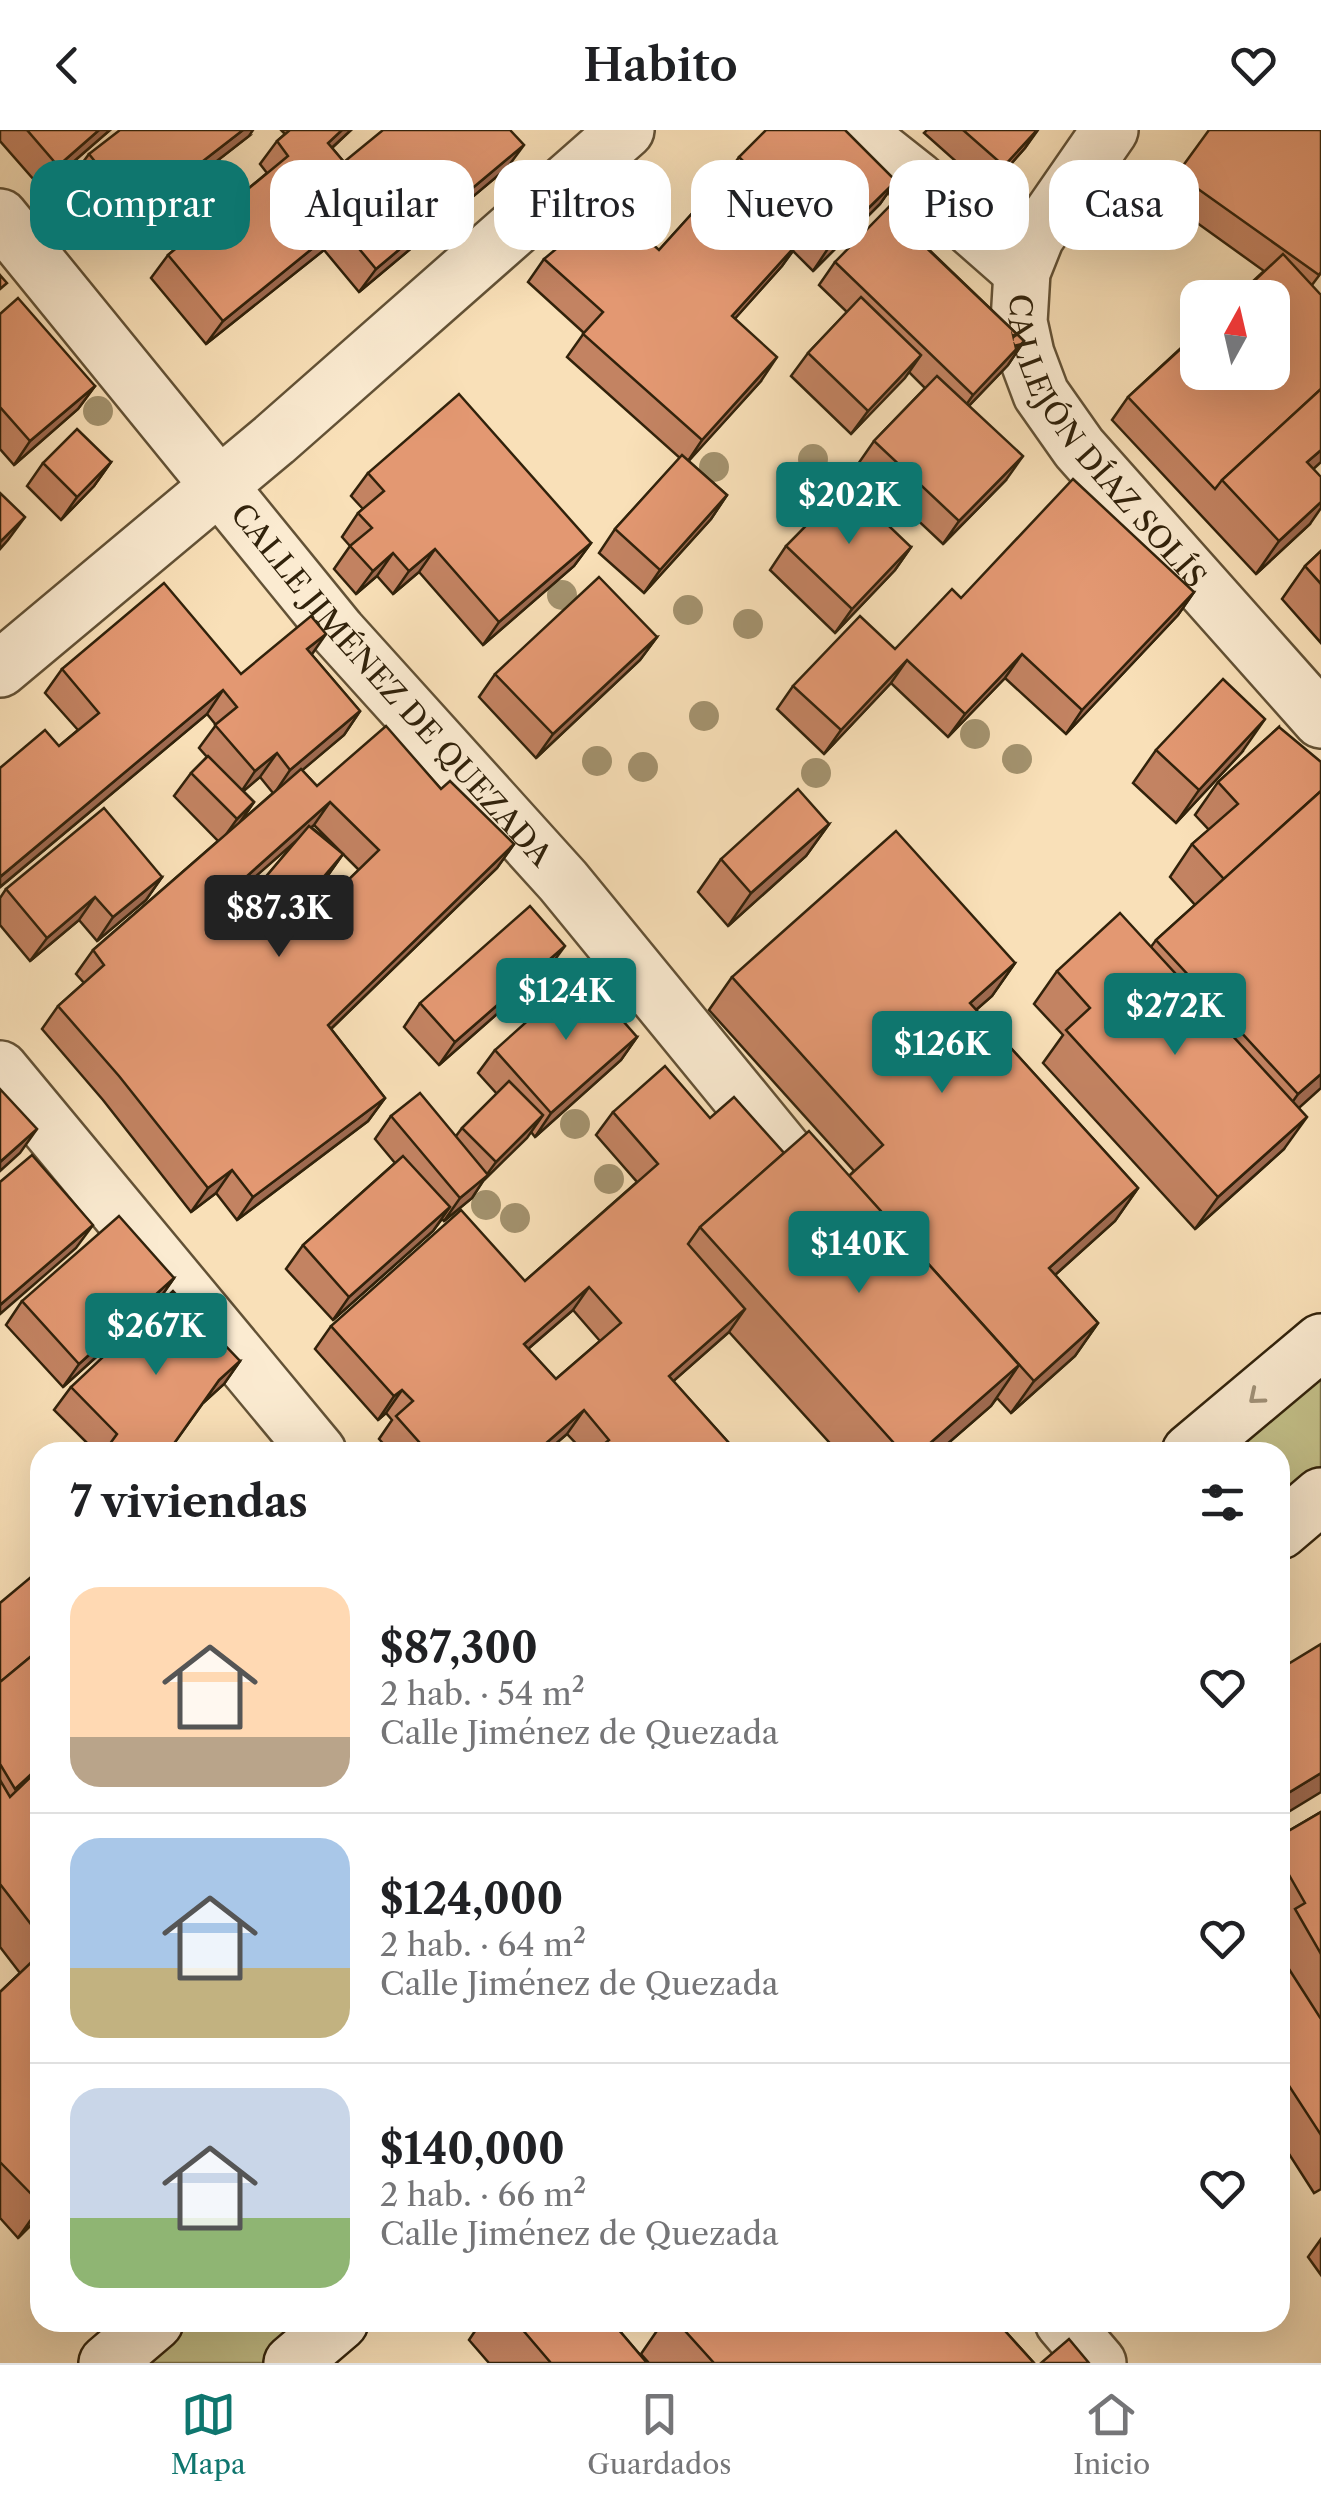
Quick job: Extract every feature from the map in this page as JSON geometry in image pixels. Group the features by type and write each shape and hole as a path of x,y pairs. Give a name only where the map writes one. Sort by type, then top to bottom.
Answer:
{"street":[{"path":"0,669 626,130"},
{"name":"CALLEJÓN DÍAZ SOLÍS","path":"854,130 1022,272 1018,322 1041,394 1079,448 1321,720"},
{"path":"1022,272 1036,238 1110,130"},
{"name":"CALLE JIMÉNEZ DE QUEZADA","path":"0,217 338,632 563,881 785,1152"},
{"path":"0,1070 310,1442"},
{"path":"1202,1442 1321,1342"},
{"path":"1290,1522 1321,1496"},
{"path":"106,2363 143,2332"},
{"path":"292,2363 328,2332"},
{"path":"1071,2332 1098,2363"}],"shaded area":[{"path":"1321,1342 1321,1496 1290,1522 1290,1442 1202,1442"},
{"path":"144,2332 329,2332 292,2363 107,2363"}],"building":[{"path":"27,130 99,130 65,160 53,160"},
{"path":"120,130 243,130 204,160 94,160 89,154"},
{"path":"290,130 342,130 328,143 342,160 283,160 288,156 277,141"},
{"path":"383,130 510,130 524,145 506,160 494,160 494,170 474,187 474,160 346,160"},
{"path":"766,130 845,130 889,174 889,188 869,208 869,160 739,157"},
{"path":"963,130 1037,130 1010,160 997,160"},
{"path":"1209,130 1321,130 1319,275 1199,190 1199,160 1187,160"},
{"path":"270,171 270,250 310,250 223,321 168,255 174,250 250,250 250,187"},
{"path":"889,207 889,250 929,250 1024,341 973,395 835,262 847,250 869,250 869,227"},
{"path":"691,215 691,250 792,250 732,316 777,357 702,440 583,334 603,312 544,259 555,250 671,250 671,237"},
{"path":"360,250 399,250 376,269"},
{"path":"1283,254 1321,295 1321,389 1215,489 1128,397 1180,349 1180,390 1290,390 1290,280 1255,280"},
{"path":"861,297 921,355 868,411 808,353"},
{"path":"18,298 95,386 30,441 0,407 0,314"},
{"path":"937,376 1023,456 959,521 874,441"},
{"path":"1321,389 1321,450 1307,462 1321,477 1321,502 1279,541 1222,480"},
{"path":"459,394 591,543 499,622 435,549 409,571 393,553 373,571 350,546 372,528 358,513 384,491 368,473"},
{"path":"77,429 111,462 77,497 43,463"},
{"path":"682,455 727,495 660,570 615,529"},
{"path":"1073,479 1194,592 1082,710 1022,654 965,714 907,660 841,730 793,686 860,616 895,649 952,589 961,598"},
{"path":"846,485 911,547 852,609 786,546"},
{"path":"0,493 25,517 0,542"},
{"path":"1321,551 1321,584 1305,566"},
{"path":"599,577 657,637 553,734 495,674"},
{"path":"164,583 241,674 311,616 326,634 307,649 360,711 290,770 277,753 255,771 215,725 237,707 223,690 0,877 0,768 45,730 59,746 99,713 62,669"},
{"path":"1223,679 1265,719 1199,790 1156,750"},
{"path":"386,726 441,789 450,781 514,844 328,1025 385,1098 253,1197 232,1170 208,1188 58,1006 104,965 93,950 301,769 317,786","holes":["330,802 379,850 296,931 247,876"]},
{"path":"1279,727 1321,762 1321,791 1224,879 1192,844 1238,804 1218,782"},
{"path":"208,756 254,802 237,819 191,773"},
{"path":"798,789 829,824 751,893 721,859"},
{"path":"1321,791 1321,1074 1298,1094 1156,940"},
{"path":"104,808 162,877 113,917 95,897 47,938 6,889"},
{"path":"309,826 343,854 292,914 258,886"},
{"path":"896,831 1015,963 970,1003 1138,1188 1049,1268 1098,1323 1034,1381 849,1176 883,1145 732,977"},
{"path":"530,906 565,946 455,1042 420,1003"},
{"path":"1120,913 1307,1117 1218,1197 1066,1030 1090,1008 1057,971"},
{"path":"581,973 637,1037 551,1113 495,1050"},
{"path":"665,1066 710,1118 734,1097 784,1153 700,1227 688,1244 745,1309 669,1376 728,1442 606,1442 609,1440 584,1410 547,1442 419,1442 396,1416 413,1401 402,1390 394,1396 331,1326 461,1210 525,1281 658,1164 613,1112","holes":["589,1287 621,1323 556,1379 524,1344"]},
{"path":"509,1081 543,1115 496,1162 462,1128"},
{"path":"0,1089 37,1129 0,1162"},
{"path":"420,1093 488,1175 460,1198 391,1116"},
{"path":"809,1131 1019,1365 931,1442 893,1442 700,1227"},
{"path":"32,1155 93,1225 0,1305 0,1182"},
{"path":"403,1156 450,1207 349,1297 303,1245"},
{"path":"119,1216 174,1278 79,1364 22,1301"},
{"path":"173,1291 240,1361 219,1380 175,1442 111,1442 117,1434 71,1387"},
{"path":"30,1578 30,1657 0,1682 0,1603"},
{"path":"1321,1644 1321,1773 1290,1792 1290,1663"},
{"path":"30,1657 30,1775 15,1789 0,1764 0,1682"},
{"path":"30,1778 30,1923 0,1884 0,1780 10,1797"},
{"path":"1321,1812 1321,1954 1295,1909 1305,1903 1290,1877 1290,1830"},
{"path":"30,1964 30,2193 0,2162 0,1992"},
{"path":"1290,1971 1321,2019 1321,2135 1290,2087"},
{"path":"525,2332 621,2332 647,2363 551,2363"},
{"path":"686,2332 1006,2332 1034,2363 714,2363"},
{"path":"1069,2339 1089,2363 1041,2363"}]}
